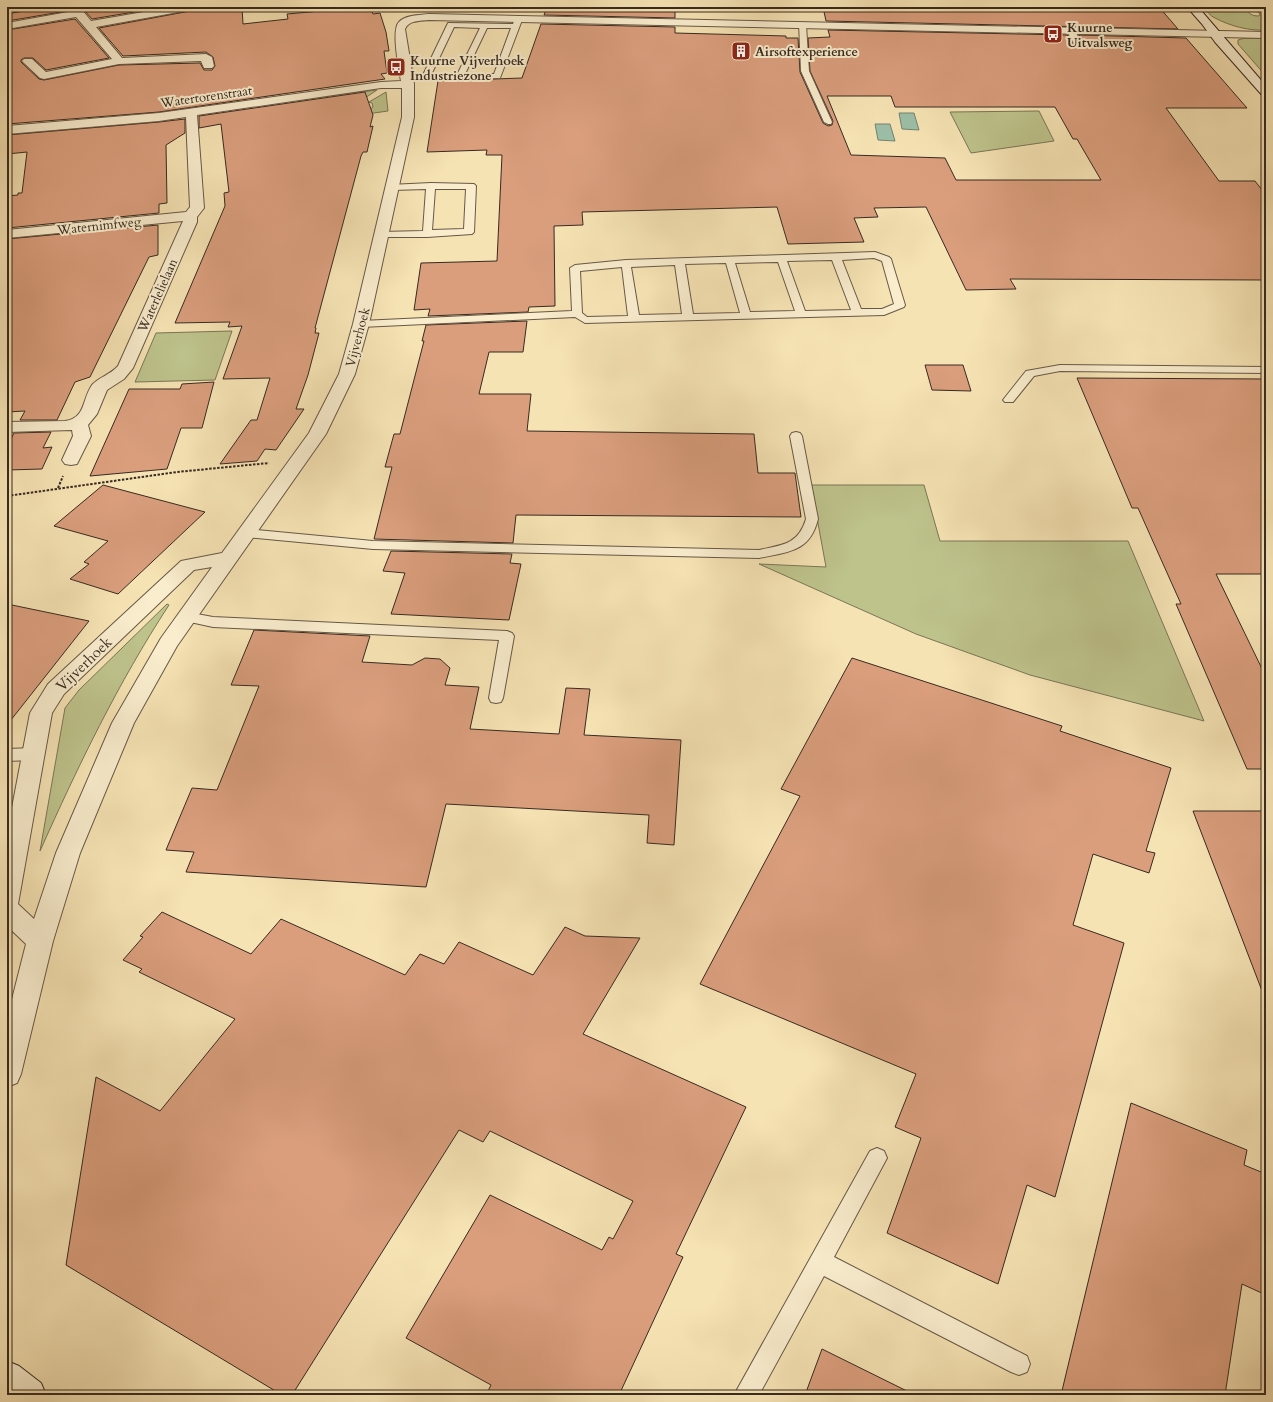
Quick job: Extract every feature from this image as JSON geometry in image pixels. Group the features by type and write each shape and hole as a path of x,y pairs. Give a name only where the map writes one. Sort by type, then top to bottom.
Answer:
{"street":[{"path":"89,25 190,7"},
{"path":"1192,7 1266,93"},
{"path":"7,26 76,10 120,61"},
{"path":"401,11 412,19 429,17 517,23 802,25 1266,35"},
{"name":"Vijverhoek","path":"7,1074 40,941 68,853 123,723 168,643 299,461 316,434 347,374 361,324 408,117 407,81 400,29 403,23 412,19"},
{"path":"28,61 46,79 120,61 206,57 208,66"},
{"name":"Watertorenstraat","path":"7,130 190,113 407,81"},
{"name":"Waterlelielaan","path":"79,424 88,414 99,388 104,383 118,376 125,368 190,222 190,216 198,208 193,124 190,113"},
{"name":"Waternimfweg","path":"7,234 190,216"},
{"path":"7,427 65,426 79,424 82,436 71,460"},
{"name":"Vijverhoek","path":"7,901 41,713 56,688 188,565 228,558"},
{"path":"7,910 40,941"},
{"path":"7,1378 29,1395"}],"lane":[{"path":"407,81 426,77 496,76 517,23 484,26 451,25 426,77"},
{"path":"802,25 806,71 828,122"},
{"path":"460,76 484,26"},
{"path":"1070,30 1078,43"},
{"path":"427,234 431,186"},
{"path":"382,235 469,232 471,186 392,187"},
{"path":"361,324 577,314 585,320 884,312 900,305 886,260 875,255 782,260 626,263 575,268 577,314"},
{"path":"836,257 857,312"},
{"path":"782,260 801,314"},
{"path":"730,261 746,316"},
{"path":"680,262 688,317"},
{"path":"626,263 634,319"},
{"path":"1009,400 1030,373 1060,368 1266,370"},
{"path":"246,533 373,545 759,554 798,545 810,529 812,518 796,436"},
{"path":"186,617 213,622 507,636 496,698"},
{"path":"7,756 33,754"},
{"path":"746,1395 877,1158"},
{"path":"820,1262 1019,1364"}],"path":[{"path":"7,496 177,472 299,461"}],"shaded area":[{"path":"1203,7 1219,7 1222,10 1240,10 1237,7 1244,7 1252,15 1259,16 1260,14 1252,7 1266,7 1266,30 1246,29 1221,21 1212,16"},
{"path":"1245,38 1266,38 1266,76 1238,44 1238,40"},
{"path":"377,90 362,100 368,111 373,107 372,103 369,102 386,92 388,111 310,122 298,100"},
{"path":"1039,111 1054,141 971,153 950,112"},
{"path":"899,113 914,113 919,130 902,129"},
{"path":"875,124 890,124 895,141 878,140"},
{"path":"232,331 215,380 135,382 156,333"},
{"path":"811,485 924,485 940,541 1128,541 1204,721 1030,675 916,634 759,564 826,567"},
{"path":"167,604 169,605 150,634 100,725 40,851 65,708 79,690"}],"building":[{"path":"46,7 164,7 92,19 84,10 79,9 7,21 7,14"},
{"path":"196,7 242,7 243,24 288,19 287,14 343,9 343,7 370,7 373,14 380,13 386,32 389,51 384,51 387,73 381,74 385,79 159,112 7,124 7,30 75,19 109,58 46,70 33,58 24,58 21,60 21,62 39,79 44,80 119,65 200,63 204,70 212,70 215,66 213,57 206,52 123,56 99,28 190,11"},
{"path":"547,7 675,7 675,18 544,15"},
{"path":"823,7 1159,7 1178,29 826,21"},
{"path":"541,24 675,27 675,33 786,36 786,38 798,38 800,72 823,123 828,126 832,125 833,121 810,71 808,38 830,37 828,30 1067,35 1075,46 1081,46 1083,44 1079,35 1186,38 1247,108 1166,108 1219,181 1255,181 1266,195 1266,280 1010,279 1016,289 966,290 926,207 874,208 878,217 854,218 864,242 788,244 777,207 582,212 583,225 554,226 555,306 529,307 528,312 428,316 430,309 414,310 421,263 497,261 502,155 486,155 487,150 427,152 438,81 522,78","holes":["827,96 891,96 895,107 1055,107 1073,139 1077,139 1101,180 956,180 945,158 851,155"]},
{"path":"365,92 373,115 370,127 373,126 367,152 363,152 361,156 315,328 315,333 319,333 308,375 296,409 304,409 276,450 265,449 257,461 220,464 251,420 257,420 270,378 223,379 242,326 228,327 230,322 175,323 225,206 224,193 229,192 221,124 199,128 199,116"},
{"path":"185,119 185,133 166,145 167,203 159,204 159,213 7,228 7,196 22,193 27,152 7,154 7,135"},
{"path":"158,225 158,255 149,257 90,377 75,382 57,420 20,420 25,411 7,412 7,239"},
{"path":"527,321 523,352 489,352 479,394 531,394 527,431 754,434 758,473 795,473 801,517 516,515 513,543 374,539 392,467 385,467 394,434 400,434 424,341 422,341 426,325"},
{"path":"925,365 963,365 971,391 932,390"},
{"path":"1077,378 1266,379 1266,574 1216,574 1266,677 1266,769 1247,769 1176,604 1181,604 1138,508 1132,508"},
{"path":"214,382 202,428 181,428 167,469 90,476 129,389 180,389 182,384"},
{"path":"51,432 43,448 52,447 42,469 7,470 7,447 14,433"},
{"path":"103,485 205,512 118,594 70,579 89,564 84,562 108,541 54,526"},
{"path":"391,551 512,554 510,563 521,564 509,620 391,614 405,573 383,571"},
{"path":"7,604 89,621 7,725"},
{"path":"254,630 370,636 362,662 412,665 425,658 440,659 450,668 445,685 479,687 470,729 559,734 566,688 590,689 584,735 681,740 674,845 647,843 649,815 446,804 426,887 186,872 194,852 166,850 192,788 217,790 259,686 231,685"},
{"path":"852,658 1062,726 1060,731 1171,768 1146,851 1155,853 1149,873 1093,854 1073,925 1124,943 1055,1197 1027,1185 998,1284 887,1233 921,1138 895,1127 916,1074 700,984 800,796 781,789"},
{"path":"1193,811 1266,811 1266,995 1264,996"},
{"path":"162,912 251,954 281,919 405,975 420,954 444,964 459,942 533,975 565,927 585,936 640,938 583,1034 746,1107 676,1254 683,1257 619,1395 486,1395 491,1385 406,1338 490,1195 602,1250 609,1237 613,1239 633,1201 490,1131 483,1142 459,1130 292,1395 282,1395 66,1265 96,1077 160,1111 235,1019 139,972 142,969 123,960 143,937 140,936"},
{"path":"1131,1103 1247,1150 1244,1165 1266,1174 1266,1295 1242,1284 1225,1395 1061,1395"},
{"path":"822,1349 915,1395 805,1395"}],"place":[{"name":"Kuurne Uitvalsweg","path":"1053,34"},
{"name":"Airsoftexperience","path":"741,51"},
{"name":"Kuurne Vijverhoek Industriezone","path":"396,67"}]}
